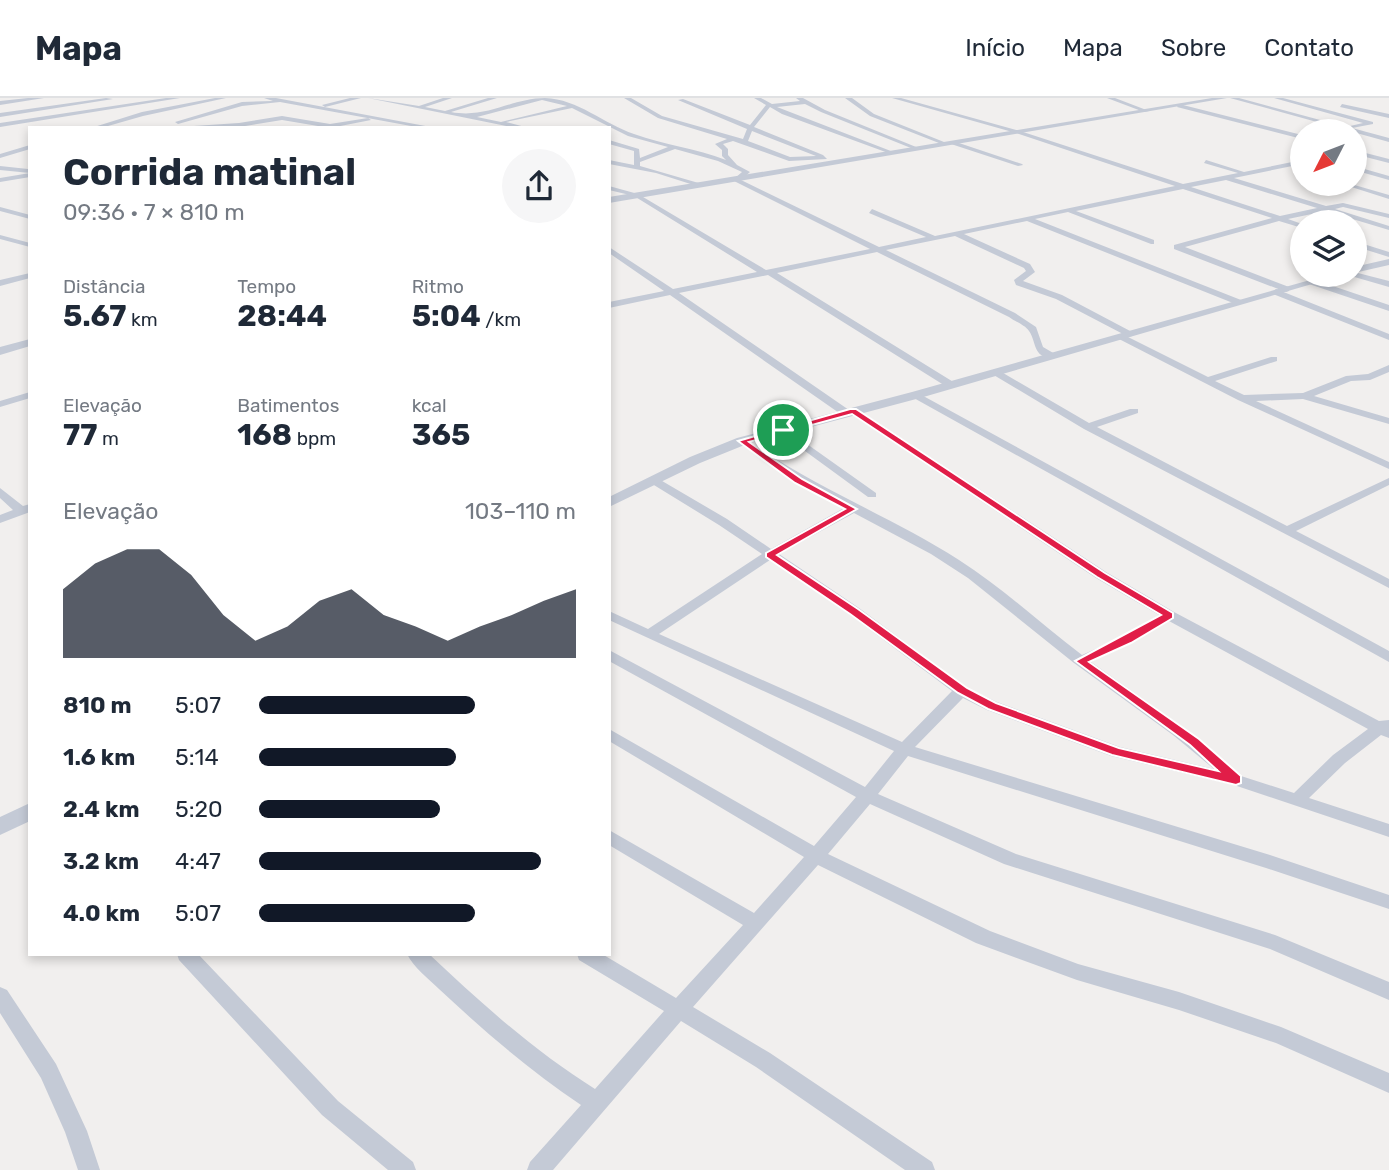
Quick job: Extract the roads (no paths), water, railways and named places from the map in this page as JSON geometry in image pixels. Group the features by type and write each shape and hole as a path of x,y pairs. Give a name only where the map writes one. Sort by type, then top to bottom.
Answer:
{"street":[{"path":"0,103 41,98"},
{"path":"0,115 120,98"},
{"path":"101,126 223,98"},
{"path":"267,98 423,126"},
{"path":"320,106 358,98"},
{"path":"370,98 416,110 427,109 516,126"},
{"path":"416,110 449,98"},
{"path":"443,112 494,98"},
{"path":"469,117 542,98 575,107 611,126"},
{"path":"628,98 654,115 745,142 789,159 825,158"},
{"path":"757,98 768,106 847,138 893,153"},
{"path":"848,98 873,115 950,144 1020,166"},
{"path":"895,98 1018,132 1290,221"},
{"path":"1110,98 1146,111"},
{"path":"611,200 1224,98"},
{"path":"1233,98 1311,119"},
{"path":"1277,98 1356,119"},
{"path":"1306,98 1320,101"},
{"path":"1,125 169,99 173,108"},
{"path":"681,100 835,162"},
{"path":"768,106 803,100 918,149"},
{"path":"1207,100 1210,105 1290,126"},
{"path":"169,126 181,120 242,104 286,101"},
{"path":"1333,104 1389,116"},
{"path":"1363,110 1389,105"},
{"path":"745,142 748,128 768,106"},
{"path":"1179,106 1290,135"},
{"path":"495,122 575,107"},
{"path":"342,123 346,120 340,114 347,112"},
{"path":"328,126 402,116"},
{"path":"720,117 732,139"},
{"path":"53,118 75,122"},
{"path":"214,126 282,118 319,126"},
{"path":"84,124 93,126"},
{"path":"1,125 18,130"},
{"path":"611,126 624,133 734,164"},
{"path":"1367,135 1389,142"},
{"path":"732,139 731,142 718,144 725,149 725,156 747,172 736,180"},
{"path":"611,142 634,148 638,153 637,164"},
{"path":"1380,146 1389,142"},
{"path":"7,147 20,151"},
{"path":"637,164 676,147"},
{"path":"0,156 28,149"},
{"path":"1367,155 1389,161"},
{"path":"611,162 637,164 700,185"},
{"path":"1206,162 1268,181"},
{"path":"611,305 1290,164"},
{"path":"1285,165 1290,166"},
{"path":"0,168 28,173"},
{"path":"1367,172 1389,178"},
{"path":"0,180 28,173"},
{"path":"1226,177 1389,228"},
{"path":"736,180 1012,315 1032,329 1039,348 1052,356"},
{"path":"611,189 636,195 951,385"},
{"path":"1367,190 1389,197"},
{"path":"1325,198 1389,216"},
{"path":"1348,205 1281,218 1177,247 1389,337"},
{"path":"0,209 28,216"},
{"path":"1068,210 1150,242"},
{"path":"872,211 934,238"},
{"path":"1028,219 1238,302"},
{"path":"955,233 1027,266 1031,272 1018,280 1019,283 1066,300 1126,336 1242,398 1389,466"},
{"path":"0,237 28,244"},
{"path":"1367,247 1389,255"},
{"path":"611,250 850,412 1101,575 1169,615 1386,727 1346,753 1296,802"},
{"path":"1367,268 1389,262"},
{"path":"0,283 28,276"},
{"path":"1367,276 1389,284"},
{"path":"611,502 653,480 742,441 916,395 1293,287"},
{"path":"1327,287 1389,308"},
{"path":"0,351 28,343"},
{"path":"1207,380 1274,359"},
{"path":"1304,396 1349,378 1370,376 1389,368"},
{"path":"995,372 1088,427 1286,531 1385,579"},
{"path":"1370,376 1389,383"},
{"path":"916,395 1382,653 1389,639"},
{"path":"0,404 28,396"},
{"path":"1242,398 1304,396 1389,421"},
{"path":"1088,427 1134,411"},
{"path":"783,430 873,495"},
{"path":"742,441 799,481 936,552 985,584 1081,661 1195,742 1236,780"},
{"path":"653,480 723,522 854,611 962,691 1017,717 1117,752 1236,780 1389,831"},
{"path":"1286,531 1389,481"},
{"path":"0,492 25,509"},
{"path":"0,519 25,509"},
{"path":"649,635 769,555 852,509"},
{"path":"1081,661 1127,640 1169,615"},
{"path":"611,616 906,750 1281,865 1389,902"},
{"path":"611,656 868,796 1010,859 1275,943 1389,991"},
{"path":"538,1170 677,1008 816,856 936,714 962,691"},
{"path":"611,735 816,856 983,937 1077,972 1179,1001 1281,1036 1389,1083"},
{"path":"0,827 28,812"},
{"path":"611,838 754,922"},
{"path":"188,956 330,1108 405,1170"},
{"path":"418,956 502,1033 569,1085 597,1103"},
{"path":"589,956 763,1060 924,1170"},
{"path":"0,996 49,1071 76,1131 89,1170"}]}
